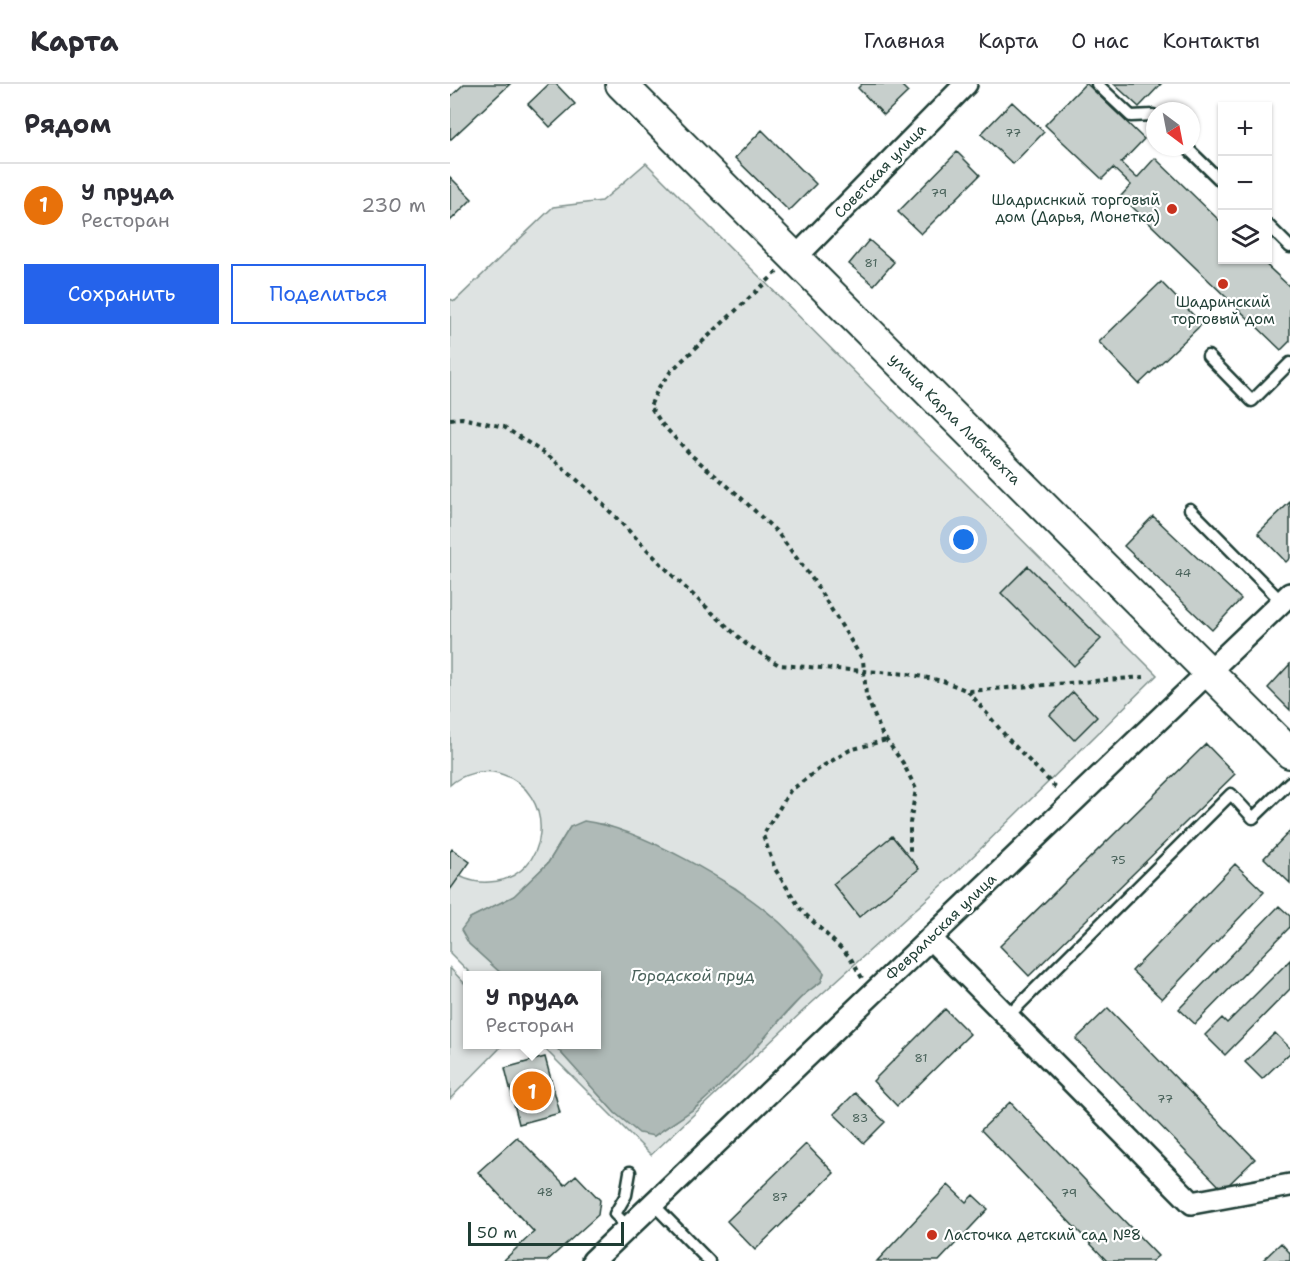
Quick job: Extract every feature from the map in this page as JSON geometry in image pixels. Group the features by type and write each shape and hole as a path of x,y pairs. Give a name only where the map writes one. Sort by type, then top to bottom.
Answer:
{"street":[{"name":"улица Карла Либкнехта","path":"621,84 1290,753"},
{"name":"Советская улица","path":"794,259 966,84"},
{"name":"Февральская улица","path":"593,1261 1286,598"},
{"path":"930,938 1192,1203 1290,1185"}],"lane":[{"path":"1097,84 1131,116 1146,115"},
{"path":"1195,156 1218,178"},
{"path":"1272,229 1290,247"},
{"path":"1208,356 1252,401 1290,363"},
{"path":"1190,509 1286,598"},
{"path":"1008,1016 1231,794 1253,818 1290,782"},
{"path":"628,1227 615,1214 626,1196 630,1172"},
{"path":"653,1204 709,1261"}],"path":[{"path":"794,259 677,364 658,387 650,406 662,424 691,455 777,532 813,580 863,660 866,695 886,740 903,763 916,789 910,823 910,851"},
{"path":"450,419 462,418 504,427 550,457 589,490 676,579 746,644 779,665 920,676 943,681 968,691 1144,676"},
{"path":"968,691 1009,740 1071,803"},
{"path":"872,994 850,957 802,911 775,869 764,835 790,791 823,766 850,750 886,740"}],"shaded area":[{"path":"646,163 1157,675 959,870 804,1010 651,1155 545,1049 558,1049 615,1113 654,1136 697,1107 728,1077 806,992 821,982 824,973 801,944 779,922 735,888 674,854 603,824 570,827 548,863 514,896 470,918 469,944 499,971 468,971 450,953 450,869 463,878 479,882 510,877 526,866 536,851 540,833 539,814 531,797 518,782 498,773 479,772 466,775 450,785 450,299 455,301 553,207 602,201"},
{"path":"450,968 463,982 463,1049 499,1049 450,1099"}],"water":[{"name":"Городской пруд","path":"584,821 607,826 632,834 686,859 760,906 797,940 824,973 821,982 793,1005 719,1087 696,1107 654,1136 639,1133 615,1113 558,1049 601,1049 601,971 499,971 469,944 461,930 470,918 514,896 548,863 570,827"}],"building":[{"path":"464,84 510,84 450,140 450,97"},
{"path":"549,84 556,84 575,104 550,127 528,104"},
{"path":"862,84 900,84 908,92 884,115 858,88"},
{"name":"Шадриснкий торговый дом (Дарья, Монетка)","path":"1087,84 1144,139 1121,163 1137,178 1155,158 1218,219 1218,264 1265,264 1290,287 1290,341 1281,350 1121,196 1131,185 1113,168 1102,179 1045,125"},
{"path":"1114,84 1161,84 1139,107"},
{"path":"1012,102 1044,132 1013,164 981,134"},
{"path":"762,130 816,184 789,211 735,158"},
{"path":"957,152 980,175 921,234 898,212"},
{"path":"450,177 472,199 450,221"},
{"path":"869,240 894,262 874,285 849,264"},
{"path":"1161,282 1202,324 1139,384 1099,342"},
{"path":"1290,502 1290,558 1286,562 1258,533"},
{"path":"1153,516 1241,599 1212,630 1124,546"},
{"path":"1028,566 1101,639 1074,666 1001,593"},
{"path":"1290,664 1290,710 1268,688"},
{"path":"1073,692 1097,717 1074,740 1050,715"},
{"path":"1206,744 1235,774 1029,976 1000,946"},
{"path":"1290,831 1290,883 1264,858"},
{"path":"892,836 919,869 859,917 833,884"},
{"path":"452,849 470,862 450,890 450,852"},
{"path":"1235,864 1264,892 1162,999 1132,971"},
{"path":"1279,906 1290,916 1290,927 1195,1024 1179,1009"},
{"path":"1290,960 1290,989 1225,1055 1205,1035 1222,1018 1227,1023"},
{"path":"1108,1008 1255,1159 1223,1190 1076,1039"},
{"path":"945,1009 970,1034 897,1106 873,1081"},
{"path":"1275,1033 1290,1048 1290,1053 1262,1079 1245,1062"},
{"path":"545,1057 560,1113 519,1124 505,1068"},
{"path":"855,1093 885,1122 864,1143 834,1114"},
{"path":"1010,1102 1158,1256 1152,1261 1107,1261 981,1130"},
{"path":"517,1137 565,1185 576,1175 600,1200 598,1215 547,1261 503,1261 534,1232 478,1172"},
{"path":"806,1144 834,1173 755,1250 727,1221"},
{"name":"Ласточка детский сад №8","path":"948,1185 966,1202 973,1195 988,1209 939,1261 877,1261"},
{"path":"1281,1243 1290,1253 1290,1261 1262,1261"}],"place":[{"name":"Шадриснкий торговый дом (Дарья, Монетка)","path":"1172,209"},
{"name":"Шадринский торговый дом","path":"1223,284"},
{"name":"У пруда","path":"532,1091"},
{"name":"Ласточка детский сад №8","path":"932,1235"}]}
